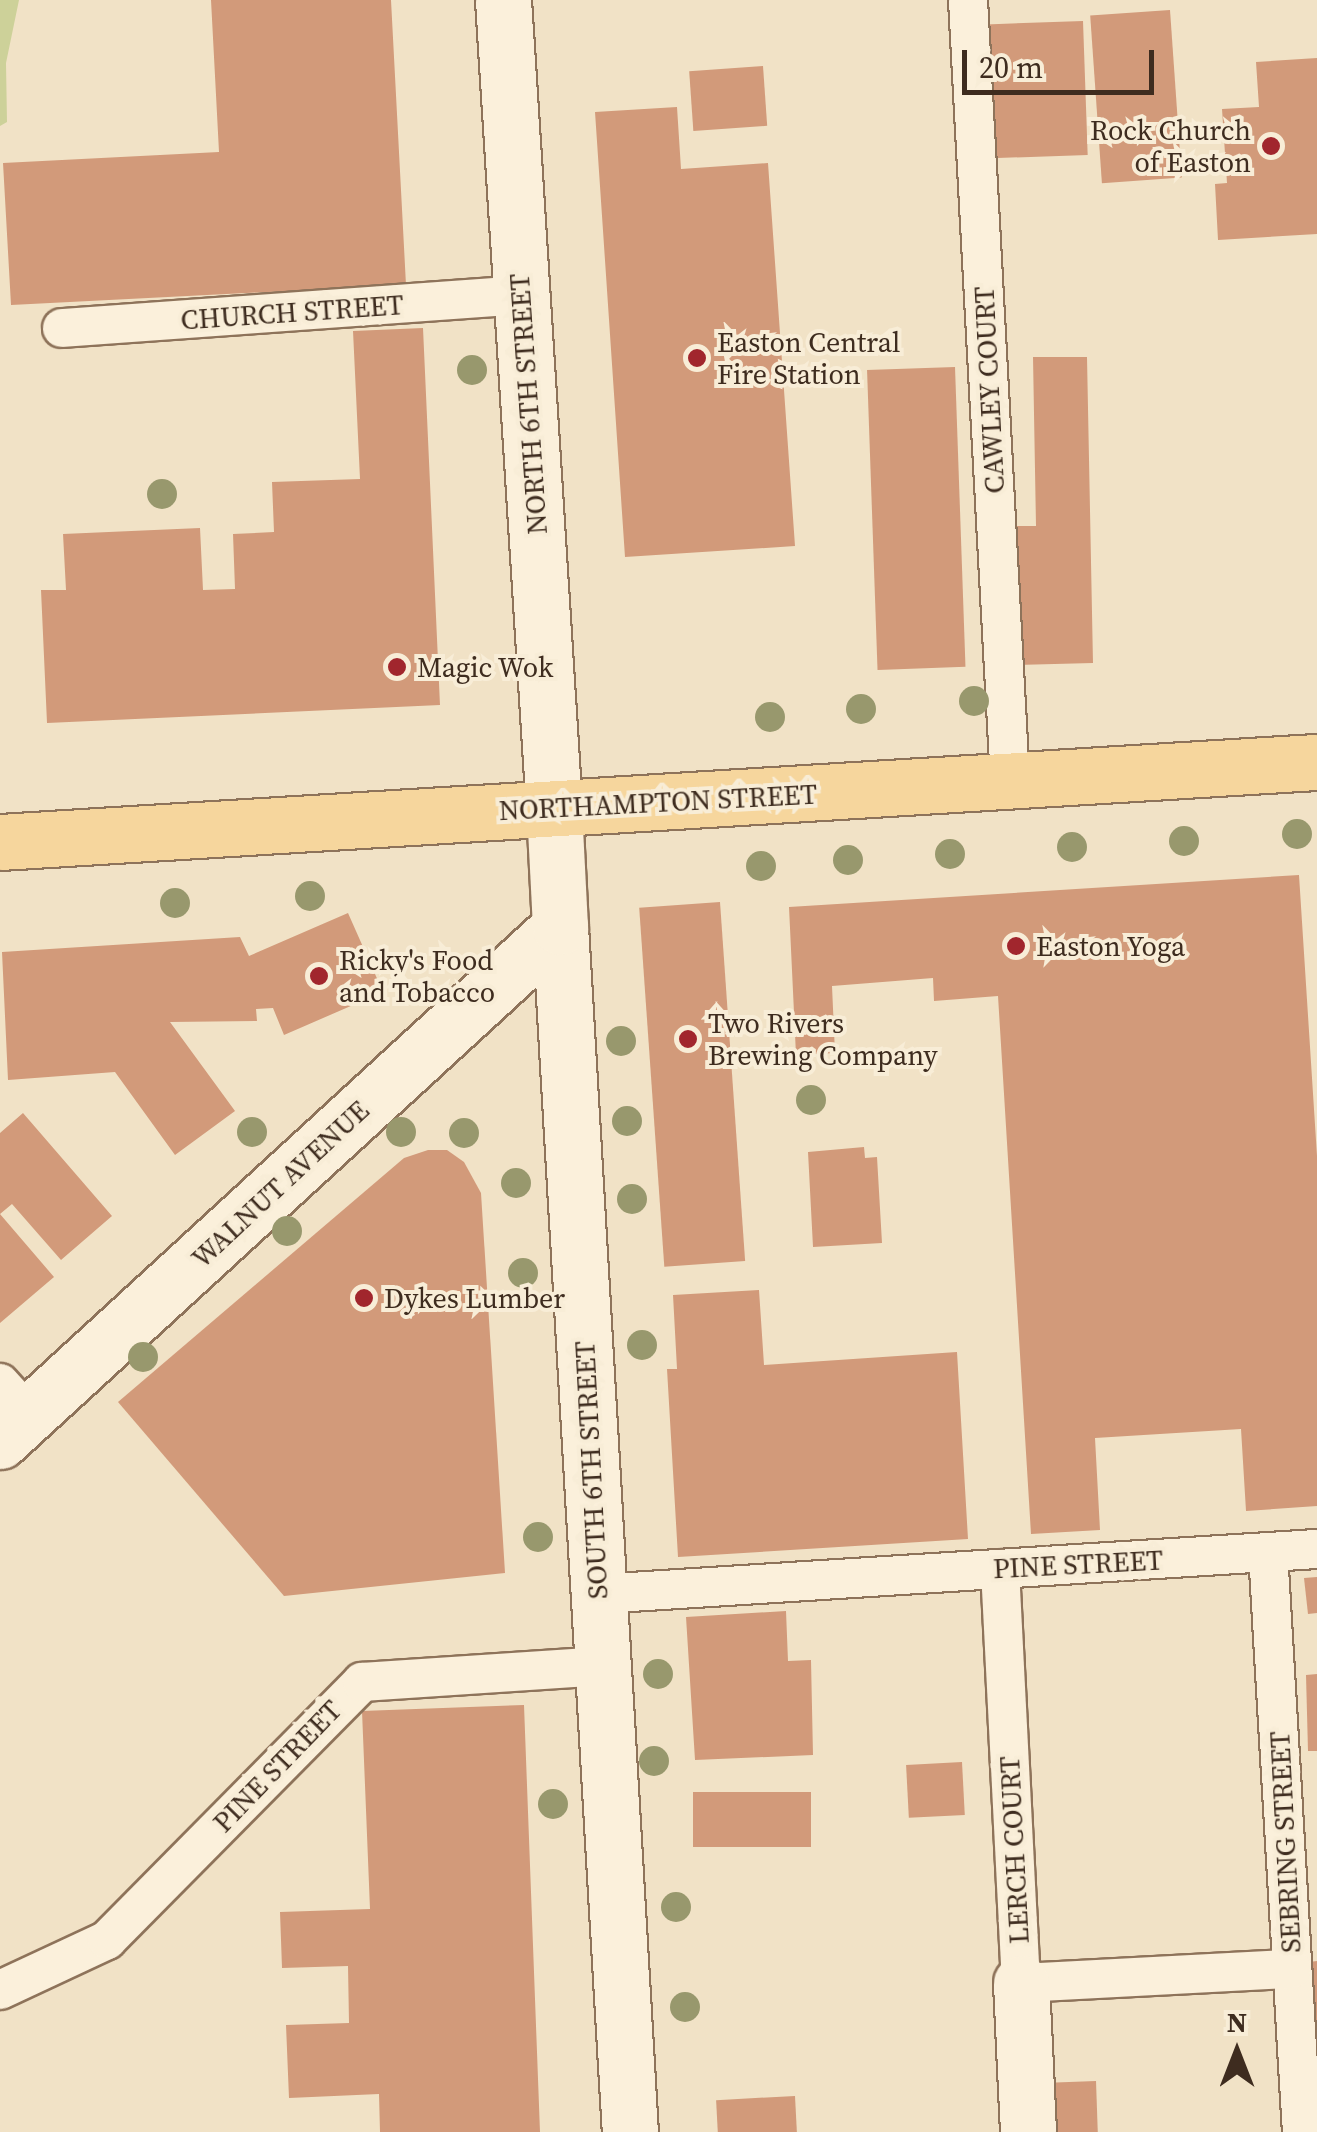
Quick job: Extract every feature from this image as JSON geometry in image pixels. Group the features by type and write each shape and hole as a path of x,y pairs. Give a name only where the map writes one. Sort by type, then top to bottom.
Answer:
{"main road":[{"name":"NORTHAMPTON STREET","path":"0,842 1317,762"}],"street":[{"name":"NORTH 6TH STREET","path":"502,0 554,809"},
{"name":"SOUTH 6TH STREET","path":"554,809 630,2132"},
{"name":"WALNUT AVENUE","path":"10,1413 560,927"},
{"name":"LERCH COURT","path":"1020,1983 1028,2132"}],"lane":[{"name":"CAWLEY COURT","path":"968,0 1010,781"},
{"name":"CHURCH STREET","path":"62,328 521,296"},
{"name":"PINE STREET","path":"599,1594 1317,1549"},
{"name":"SEBRING STREET","path":"1268,1552 1302,2132"},
{"name":"LERCH COURT","path":"1000,1568 1020,1983"},
{"name":"PINE STREET","path":"0,1990 107,1940 362,1682 603,1666"},
{"path":"1020,1983 1292,1969"}],"green space":[{"path":"0,0 19,0 6,63 7,122 0,126"}],"building":[{"path":"211,0 391,0 406,285 11,305 3,163 219,152"},
{"path":"1170,10 1182,178 1102,183 1090,16"},
{"path":"1083,21 1088,155 984,159 979,25"},
{"name":"Rock Church of Easton","path":"1317,58 1317,234 1218,240 1215,184 1227,183 1222,109 1259,107 1256,62"},
{"path":"763,66 767,126 693,131 689,71"},
{"name":"Easton Central Fire Station","path":"677,107 681,169 768,163 795,546 625,557 595,112"},
{"path":"423,328 440,705 47,723 41,590 66,590 63,534 200,528 203,590 235,589 233,534 274,532 272,482 360,479 353,331"},
{"path":"1033,357 1087,357 1093,663 1016,665 1014,526 1036,526"},
{"path":"955,367 965,667 878,670 867,370"},
{"path":"1299,875 1317,1156 1317,1506 1246,1511 1241,1429 1095,1438 1100,1530 1031,1534 998,996 934,1001 933,978 832,986 835,1053 796,1055 789,907"},
{"name":"Two Rivers Brewing Company","path":"720,902 745,1261 664,1267 639,908"},
{"path":"348,913 383,992 284,1035 273,1008 256,1009 257,1021 170,1022 235,1111 175,1155 115,1072 8,1080 2,952 240,937 249,956"},
{"path":"23,1113 112,1216 61,1260 12,1204 0,1214 0,1133"},
{"path":"864,1147 865,1158 877,1157 882,1243 813,1247 808,1152"},
{"name":"Dykes Lumber","path":"428,1150 447,1150 464,1162 481,1193 505,1573 284,1596 118,1402 404,1158"},
{"path":"0,1214 54,1277 0,1323"},
{"path":"759,1290 764,1365 957,1352 968,1539 678,1557 667,1369 677,1369 673,1295"},
{"path":"1317,1577 1317,1613 1308,1614 1304,1578"},
{"path":"786,1611 788,1661 811,1660 813,1755 695,1760 686,1617"},
{"path":"1317,1674 1317,1751 1308,1751 1306,1675"},
{"path":"524,1705 540,2132 380,2132 379,2094 289,2098 286,2025 349,2023 348,1966 282,1968 280,1912 370,1909 362,1711"},
{"path":"962,1762 965,1815 909,1818 906,1765"},
{"path":"693,1792 811,1792 811,1847 693,1847"},
{"path":"1317,1961 1317,2026 1314,2027 1309,1962"},
{"path":"1096,2081 1098,2132 1044,2132 1042,2083"},
{"path":"795,2096 797,2132 718,2132 716,2100"}],"place":[{"name":"Rock Church of Easton","path":"1271,146"},
{"name":"Easton Central Fire Station","path":"697,358"},
{"name":"Magic Wok","path":"397,667"},
{"name":"Easton Yoga","path":"1016,946"},
{"name":"Ricky's Food and Tobacco","path":"319,976"},
{"name":"Two Rivers Brewing Company","path":"688,1039"},
{"name":"Dykes Lumber","path":"364,1298"}]}
